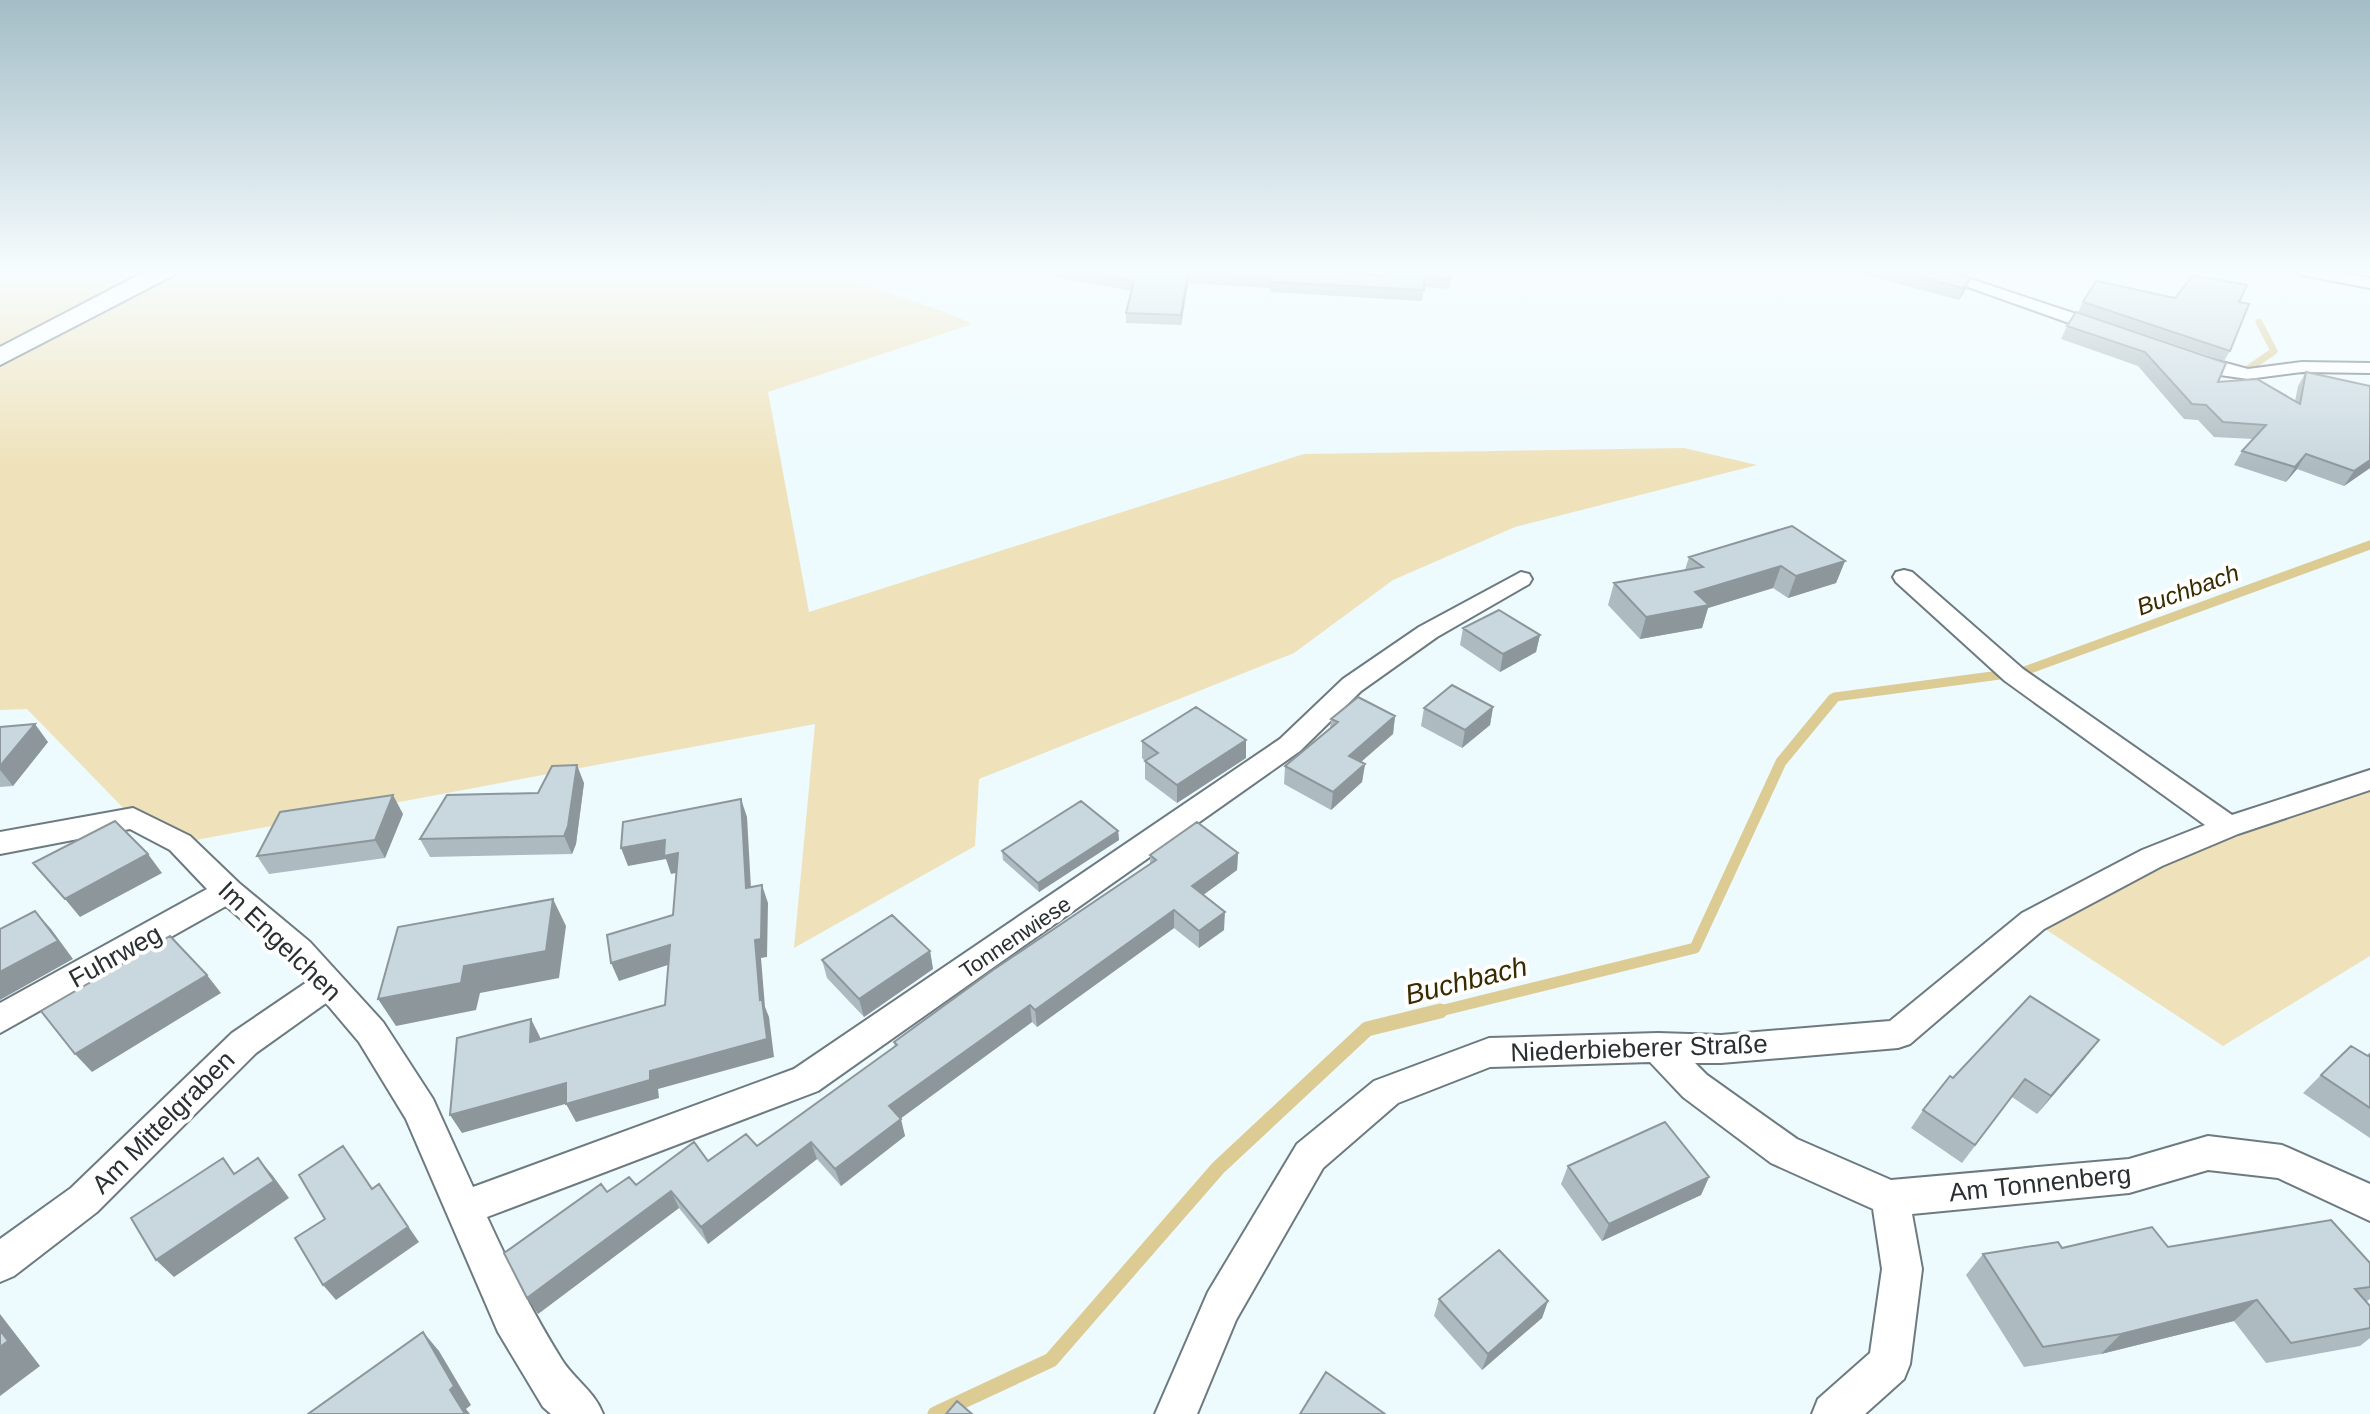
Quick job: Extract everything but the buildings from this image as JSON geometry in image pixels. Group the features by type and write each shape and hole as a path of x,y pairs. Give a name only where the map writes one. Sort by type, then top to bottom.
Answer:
{"street":[{"path":"0,357 40,336"},
{"path":"2170,351 2226,371 2248,374 2302,367 2370,368"},
{"path":"1904,577 2014,675 2228,827"},
{"name":"Tonnenwiese","path":"462,1209 806,1080 1290,745 1352,685 1428,632 1521,579"},
{"name":"Niederbieberer Straße","path":"1176,1414 1222,1306 1310,1156 1386,1092 1489,1053 1658,1047 1721,1049 1898,1034 2033,921 2152,858 2228,827 2370,780"},
{"name":"Im Engelchen","path":"0,843 133,818 180,843 228,891 299,951 371,1032 420,1110 512,1318 558,1392 582,1414"},
{"name":"Fuhrweg","path":"0,1019 228,891"},
{"name":"Am Mittelgraben","path":"0,1263 84,1200 244,1043 328,984"},
{"name":"Am Tonnenberg","path":"1658,1047 1695,1086 1784,1151 1890,1198 2129,1176 2208,1153 2282,1162 2370,1203"},
{"path":"1833,1414 1889,1364 1902,1269 1890,1198"}],"shaded area":[{"path":"0,336 23,336 0,348"},
{"path":"52,336 936,336 768,392 809,612 1304,454 1684,448 1757,465 1515,527 1393,580 1294,653 979,779 975,846 794,948 815,724 180,843 133,818 27,709 0,710 0,364"},
{"path":"2370,780 2370,956 2223,1046 2033,921 2152,858"}],"waterway":[{"name":"Buchbach","path":"2248,369 2274,351 2266,336"},
{"name":"Buchbach","path":"2019,673 2370,545"},
{"name":"Buchbach","path":"1832,701 1835,697 2007,674"},
{"name":"Buchbach","path":"1432,1013 1695,948 1781,762 1833,699"},
{"name":"Buchbach","path":"935,1414 1051,1360 1218,1168 1367,1029 1440,1011"}]}
